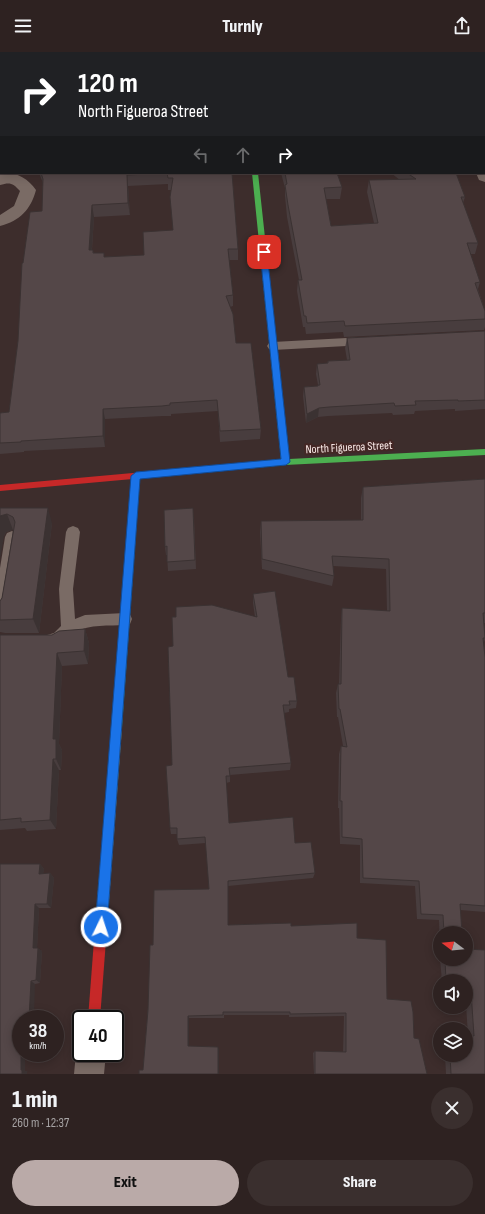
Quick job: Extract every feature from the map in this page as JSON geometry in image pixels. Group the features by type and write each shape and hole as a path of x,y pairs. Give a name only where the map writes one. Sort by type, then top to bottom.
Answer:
{"street":[{"path":"255,174 286,462"},
{"path":"0,221 16,214 24,205 28,190 20,181 5,176"},
{"name":"North Figueroa Street","path":"0,488 286,462 485,452"},
{"path":"95,1010 136,476"},
{"path":"90,1074 91,1062"}],"lane":[{"path":"273,346 374,341"},
{"path":"68,628 66,589 73,532"},
{"path":"0,610 12,536"},
{"path":"35,641 57,640 68,628 86,621 125,619"}],"building":[{"path":"41,174 146,174 127,175 128,203 92,205 89,250 93,250 93,253 104,253 104,257 144,255 143,232 173,230 170,197 173,178 168,178 167,174 232,174 238,249 228,249 233,295 226,296 233,314 236,343 251,343 261,429 220,431 217,400 170,403 170,405 162,406 103,409 103,436 0,443 0,413 9,412 18,341 22,263 30,212 42,211 43,179"},
{"path":"285,174 337,174 342,187 324,188 331,226 378,223 369,180 416,179 408,174 456,174 465,197 461,197 478,243 467,243 480,282 475,283 485,311 485,319 345,326 344,321 307,323 306,316 304,316 298,280 302,280 288,205 285,185 287,184"},
{"path":"485,331 485,400 415,401 416,405 395,406 394,403 329,407 319,408 307,414 304,387 320,385 317,364 328,363 328,361 350,360 347,338"},
{"path":"485,479 485,613 483,613 485,638 483,638 485,657 485,906 460,904 462,926 444,926 443,915 421,914 419,881 363,878 362,839 342,837 342,801 340,801 341,746 347,747 339,709 338,684 341,684 342,608 390,611 389,559 332,556 334,576 262,559 261,521 363,520 363,487"},
{"path":"0,508 48,508 33,619 0,620 0,601 2,598 15,522 13,517 7,514 0,516"},
{"path":"193,508 195,560 167,562 164,510"},
{"path":"275,591 288,677 294,677 297,701 289,701 290,705 283,705 291,763 229,768 230,776 226,776 229,823 293,817 295,843 311,842 315,873 228,881 228,925 291,923 291,926 357,923 357,938 386,940 387,999 411,1001 414,1038 419,1039 427,1074 315,1074 315,1051 346,1052 346,1013 290,1014 290,1012 223,1012 223,1015 188,1016 188,1046 218,1047 218,1074 139,1074 139,1070 143,1070 148,1010 150,945 153,945 154,890 209,889 205,837 177,839 177,828 170,828 166,766 172,765 168,647 173,646 172,617 176,617 176,607 212,605 257,617 253,594"},
{"path":"85,629 84,651 57,653 53,739 56,739 56,759 53,759 50,820 21,822 21,818 0,820 0,635 52,635 59,631"},
{"path":"0,864 40,864 39,874 50,873 47,904 35,904 33,948 38,948 36,980 31,981 29,1010 12,1010 12,1062 21,1062 22,1074 0,1074"},
{"path":"473,949 485,950 485,1074 451,1074 450,1062 473,1062 473,974 446,974 445,966 473,966"}],"traffic: fast":[{"path":"255,174 285,462"},
{"path":"199,470 285,462 485,452"},
{"path":"117,727 136,476"}],"traffic: slow":[{"path":"102,914 117,727"}],"traffic: jam":[{"path":"0,488 199,470"},
{"path":"95,1010 102,914"}],"route":[{"path":"101,927 136,476 286,462 264,252"}]}
